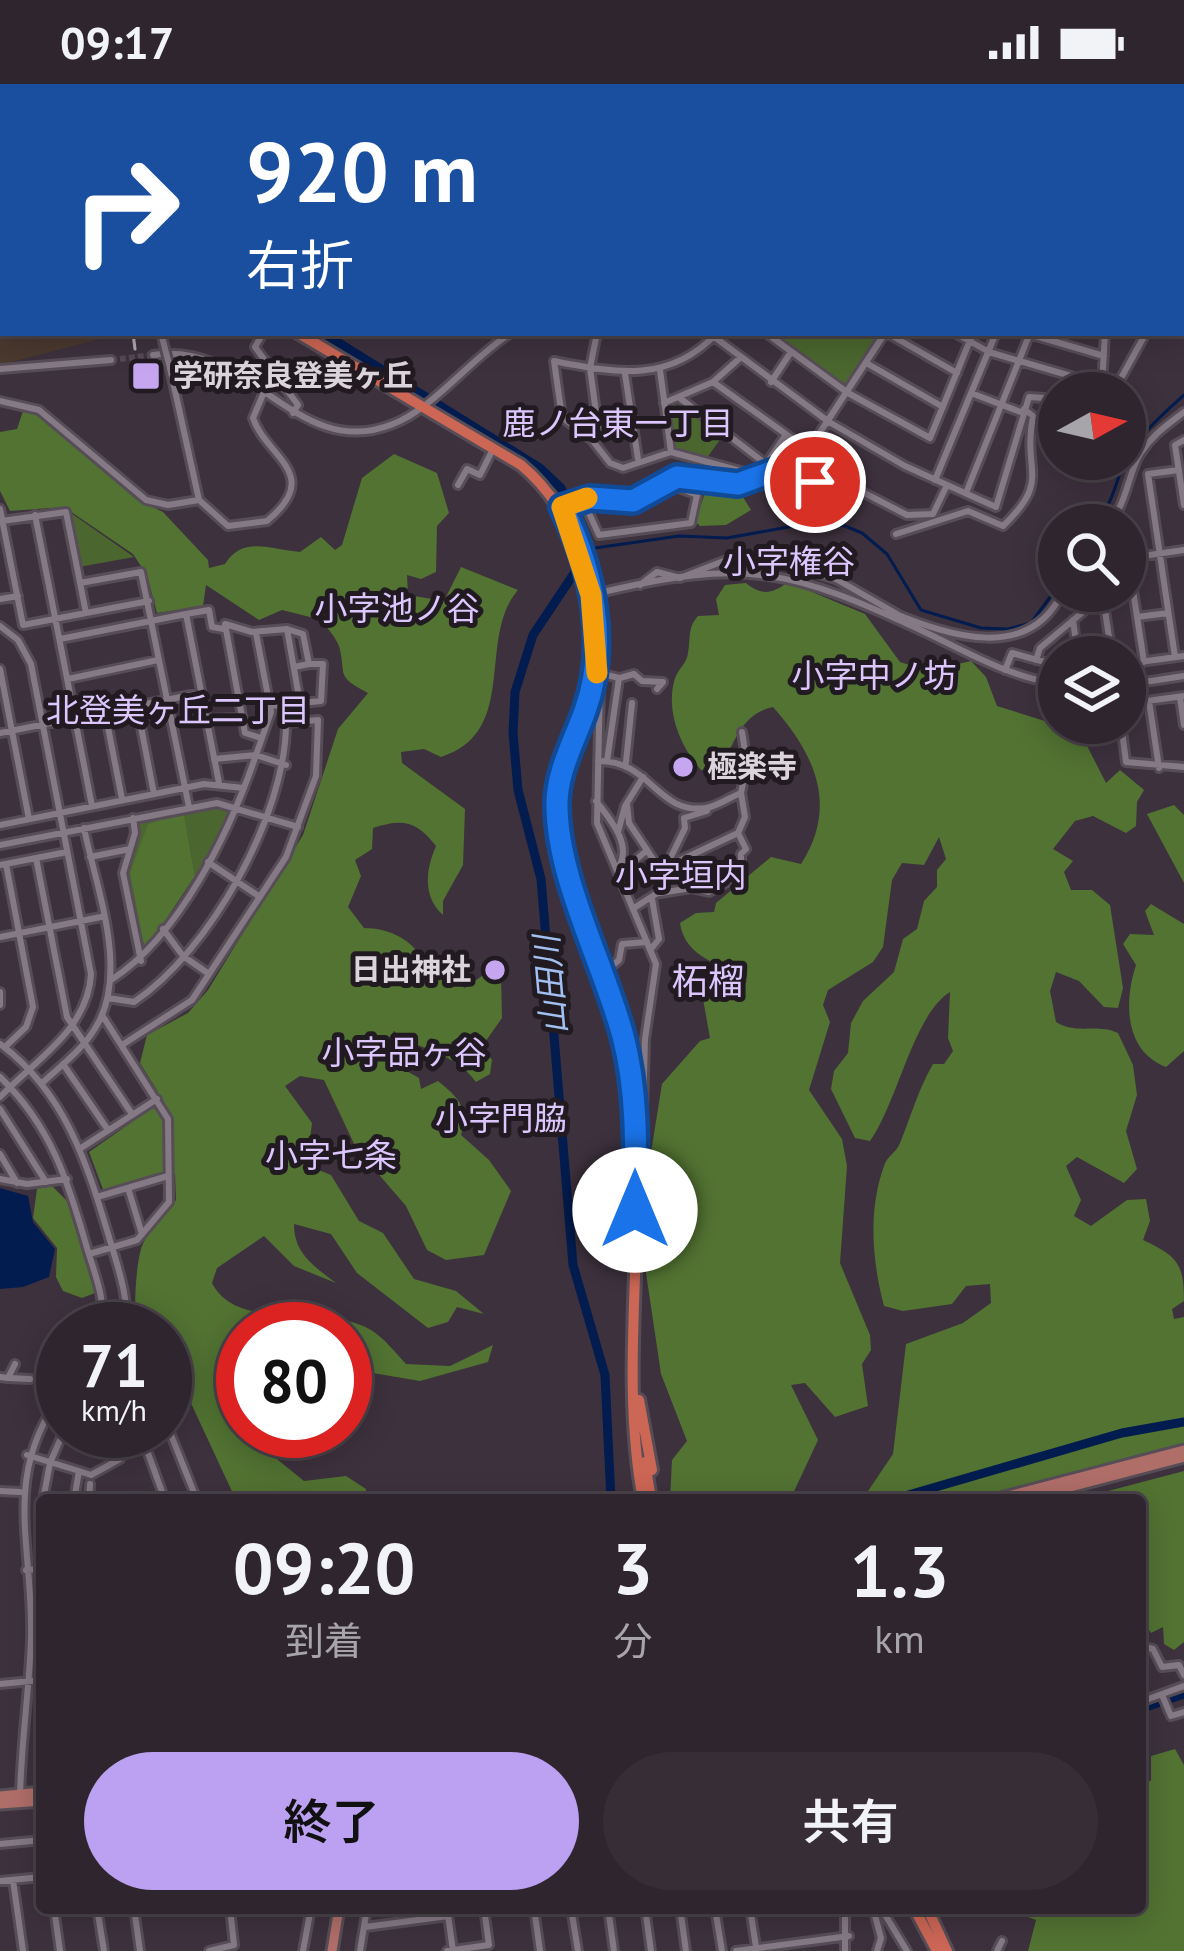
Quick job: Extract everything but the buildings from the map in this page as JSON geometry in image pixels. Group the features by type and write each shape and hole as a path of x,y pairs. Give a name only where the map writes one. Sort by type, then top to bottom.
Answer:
{"highway":[{"path":"303,336 494,448 572,503 591,595 599,679 564,763 556,811 633,1092 634,1413 646,1494"},
{"path":"636,1382 646,1494"},
{"path":"917,1914 937,1951"},
{"path":"932,1914 947,1951"}],"main road":[{"path":"1019,1494 1184,1454"},
{"path":"1042,1494 1184,1454"},
{"path":"0,1800 36,1797"},
{"path":"332,1951 338,1914"}],"street":[{"path":"162,336 199,500 219,521 235,528 267,521 284,505 290,486 288,464 253,418 264,392"},
{"path":"261,336 255,346 298,405 293,413"},
{"path":"152,355 208,357 316,424 365,430 400,421 507,336"},
{"path":"592,440 598,427 590,368 600,336"},
{"path":"710,336 660,370 626,374 554,361 562,417 592,440 610,463 623,468 638,459 670,452 741,473 766,464 785,436"},
{"path":"715,336 830,422 935,480 1001,506 1023,411 1029,397 1038,398"},
{"path":"770,336 848,393 930,438 972,337 988,352 1056,372"},
{"path":"572,503 627,502 668,478 738,484 811,452 884,336"},
{"path":"891,336 957,373"},
{"path":"935,480 995,336"},
{"path":"966,493 1029,336"},
{"path":"1037,336 1104,356"},
{"path":"1105,336 1102,385 1115,389 1144,336"},
{"path":"771,382 791,352"},
{"path":"664,403 713,382 740,358"},
{"path":"0,369 111,360"},
{"path":"866,364 943,406"},
{"path":"660,370 670,452"},
{"path":"626,374 638,459"},
{"path":"713,382 811,452"},
{"path":"896,534 968,511 1004,526 1035,488 1029,434 1033,416 971,393"},
{"path":"681,399 766,464"},
{"path":"0,401 39,410 146,500 168,505 199,500"},
{"path":"1120,504 1132,469 1152,437 1184,412"},
{"path":"1184,440 1175,445 1184,505"},
{"path":"458,485 467,470 480,475 494,448"},
{"path":"1146,662 1179,657 1148,474 1179,470"},
{"path":"774,471 847,484 908,515 932,514 947,485"},
{"path":"572,503 598,535 644,525 691,523 697,495 677,488 650,490"},
{"path":"0,509 23,625 149,601"},
{"path":"2,521 66,512 86,613"},
{"path":"35,514 92,806"},
{"path":"1146,556 1184,550"},
{"path":"680,578 734,557 767,560 836,579 897,614"},
{"path":"133,560 149,601 189,807"},
{"path":"80,583 141,572"},
{"path":"591,595 680,578 758,572 838,593 960,636 1004,638 1031,631 1046,612"},
{"path":"838,593 1005,670 1038,679"},
{"path":"0,599 18,596"},
{"path":"60,640 209,610 212,626 224,628"},
{"path":"1005,670 1012,653 1036,661 1040,648 1082,612"},
{"path":"1136,612 1140,636"},
{"path":"1137,617 1168,613"},
{"path":"186,614 219,783"},
{"path":"1073,620 1075,636"},
{"path":"224,628 229,622 256,633 286,629 303,634 309,664"},
{"path":"0,626 29,657 90,982 70,1028 0,1097"},
{"path":"224,628 245,733 261,738"},
{"path":"286,629 301,704"},
{"path":"111,980 141,961 239,807 270,706 256,633"},
{"path":"68,679 160,660"},
{"path":"270,706 321,701 323,664 293,667"},
{"path":"0,669 29,818"},
{"path":"603,761 599,679 603,674 619,678 634,674 642,681 663,682 656,689"},
{"path":"1146,682 1184,676"},
{"path":"619,678 596,801 597,824 620,865 656,964 646,1039 643,1216 635,1225"},
{"path":"0,733 201,693"},
{"path":"1146,701 1182,696 1184,724"},
{"path":"1149,701 1159,768"},
{"path":"626,762 632,704"},
{"path":"137,706 154,794"},
{"path":"105,712 122,800"},
{"path":"206,719 242,718"},
{"path":"108,998 134,1002 166,980 235,879 269,817 286,765 286,723 318,720 316,776 298,827 260,897 192,1000 122,1046"},
{"path":"663,869 738,833 745,817 741,793 747,764 742,731"},
{"path":"1123,744 1126,762 1184,767"},
{"path":"214,759 256,755 286,765"},
{"path":"603,761 626,762 673,803 712,807"},
{"path":"620,865 618,832 643,776"},
{"path":"0,824 219,783 245,788"},
{"path":"604,973 617,964 625,942 650,946 659,942 650,905 685,828 684,818 741,793"},
{"path":"596,801 618,832"},
{"path":"627,804 629,824 663,869"},
{"path":"0,844 189,807 239,807 298,827"},
{"path":"133,818 123,873 141,961"},
{"path":"41,1084 84,1043 103,1016 108,998 111,980 84,828"},
{"path":"634,908 657,894 709,892 741,874 741,854 746,849 738,833"},
{"path":"90,857 130,849"},
{"path":"620,865 633,862 645,851"},
{"path":"68,852 3,865 33,1007 26,1027 3,1046 41,1084 81,1148 126,1302"},
{"path":"36,858 70,1028 132,1114"},
{"path":"208,862 260,897"},
{"path":"0,937 101,917"},
{"path":"163,929 183,956 209,974"},
{"path":"0,992 0,1005"},
{"path":"89,1254 142,1234 170,1202 168,1119 103,1016"},
{"path":"63,1064 108,1130"},
{"path":"0,1077 51,1140 67,1179 101,1302"},
{"path":"81,1148 157,1099"},
{"path":"0,1109 46,1182"},
{"path":"0,1154 16,1183"},
{"path":"97,1197 169,1175"},
{"path":"0,1179 16,1183 67,1179"},
{"path":"128,1188 142,1234"},
{"path":"4,1377 15,1364"},
{"path":"4,1377 30,1379"},
{"path":"21,1798 29,1682 21,1492 27,1456 36,1440"},
{"path":"27,1456 91,1474 120,1458"},
{"path":"44,1494 52,1458"},
{"path":"150,1458 163,1494"},
{"path":"180,1458 195,1494"},
{"path":"75,1494 79,1471"},
{"path":"89,1494 90,1484"},
{"path":"0,1491 21,1492"},
{"path":"26,1570 36,1569"},
{"path":"1146,1647 1153,1649 1162,1667 1179,1665 1184,1675"},
{"path":"0,1684 36,1681"},
{"path":"1146,1701 1184,1686"},
{"path":"1163,1698 1171,1716 1184,1712"},
{"path":"0,1844 36,1841"},
{"path":"0,1881 36,1877"},
{"path":"13,1880 23,1951"},
{"path":"55,1914 60,1951"},
{"path":"99,1914 104,1951"},
{"path":"135,1914 140,1951"},
{"path":"209,1951 234,1945 231,1914"},
{"path":"304,1951 310,1914"},
{"path":"359,1951 366,1914"},
{"path":"365,1927 436,1914"},
{"path":"447,1914 451,1951 489,1945 485,1914"},
{"path":"535,1914 540,1951"},
{"path":"573,1914 578,1951"},
{"path":"609,1914 614,1951"},
{"path":"646,1914 651,1951"},
{"path":"681,1914 686,1951"},
{"path":"717,1914 722,1951"},
{"path":"752,1914 757,1950"},
{"path":"845,1951 849,1936 846,1914"},
{"path":"877,1951 881,1938 878,1914"},
{"path":"881,1914 907,1951"},
{"path":"736,1951 849,1936"},
{"path":"997,1951 1002,1941"}],"shaded area":[{"path":"0,336 134,336 104,338 0,365"}],"green space":[{"path":"773,336 881,336 844,387"},
{"path":"25,405 136,499 163,512 208,560 209,568 225,564 249,547 300,552 321,537 335,550 342,545 362,478 394,454 437,473 449,513 437,526 436,572 421,579 407,575 408,595 444,601 461,567 518,590 499,633 489,706 480,727 465,745 441,757 424,749 401,752 402,763 465,809 463,865 443,901 443,915 428,882 436,846 422,831 401,823 373,828 372,849 355,860 361,876 348,907 364,928 400,937 424,964 465,988 489,971 501,976 502,1018 483,1045 492,1060 490,1074 476,1082 444,1056 394,1031 389,1038 398,1066 419,1078 421,1089 438,1081 457,1098 464,1118 461,1135 489,1160 511,1191 484,1255 446,1260 427,1250 406,1206 356,1148 324,1080 300,1076 285,1086 312,1123 310,1139 301,1147 306,1165 331,1175 359,1221 383,1233 414,1279 456,1291 484,1314 457,1307 448,1322 428,1328 357,1273 331,1234 294,1224 301,1251 336,1283 294,1266 264,1236 217,1268 212,1283 230,1302 216,1302 216,1457 192,1405 192,1302 135,1302 141,1249 176,1200 175,1174 104,1192 89,1152 152,1108 158,1092 140,1063 147,1035 188,1013 208,990 303,835 338,729 368,693 346,678 339,646 322,620 282,610 259,620 206,585 203,606 157,613 147,575 133,554 64,507 10,511 0,491 0,432 17,429"},
{"path":"668,405 678,405 722,437 706,459 673,451"},
{"path":"705,493 741,494 751,510 726,525 700,526 695,521"},
{"path":"68,511 134,557 79,567"},
{"path":"788,582 865,614 900,662 928,671 971,661 986,677 997,706 1038,719 1038,744 1086,744 1106,783 1120,770 1144,790 1137,802 1136,826 1126,833 1093,816 1075,821 1053,849 1073,861 1064,872 1071,890 1092,890 1110,905 1123,988 1118,1008 1104,1007 1079,981 1056,972 1050,991 1056,1022 1118,1033 1133,1065 1137,1095 1126,1131 1137,1169 1124,1183 1077,1157 1066,1166 1081,1200 1074,1216 1091,1226 1127,1200 1146,1199 1150,1221 1143,1240 1171,1256 1180,1269 1184,1301 1172,1309 1174,1319 1184,1317 1184,1444 988,1494 866,1494 893,1454 906,1344 963,1323 991,1303 990,1284 966,1286 952,1304 903,1311 884,1306 877,1271 874,1218 879,1183 933,1064 944,1064 953,1051 948,1038 950,992 926,1020 870,1141 855,1138 831,1089 834,1071 848,1053 851,1023 863,1001 894,972 903,939 917,929 924,901 937,887 937,870 946,859 939,837 924,865 902,863 892,880 883,947 873,962 828,990 823,1005 830,1022 809,1090 842,1139 847,1166 840,1263 870,1335 871,1350 862,1364 868,1406 835,1417 805,1383 791,1385 818,1440 793,1494 670,1494 672,1460 687,1441 661,1374 642,1246 657,1192 648,1171 662,1084 700,1041 710,1038 703,999 737,994 747,981 697,952 680,923 696,913 714,912 716,903 771,857 801,864 812,843 820,802 811,763 773,707 745,724 717,772 701,770 676,727 672,690 687,657 692,625 698,616 719,615 716,599 725,585 746,583 767,592"},
{"path":"1174,805 1184,815 1184,883 1147,814"},
{"path":"217,808 232,810 230,824 195,876 184,814 141,950 126,875 139,822"},
{"path":"184,813 195,876 145,951 130,873 148,824"},
{"path":"1151,904 1184,924 1184,1051 1166,1067 1152,1060 1135,1037 1129,1009 1136,965 1123,944 1130,934 1154,935 1145,911"},
{"path":"51,1185 67,1201 95,1293 82,1298 63,1291 56,1277 57,1248 33,1218 37,1189"},
{"path":"372,1331 406,1364 450,1366 493,1345 488,1362 420,1381 372,1373"},
{"path":"216,1458 276,1458 304,1481 346,1476 366,1489 366,1494 233,1494"},
{"path":"1184,1471 1184,1642 1174,1650 1164,1644 1163,1627 1151,1633 1146,1625 1146,1494 1097,1494"},
{"path":"1175,1749 1184,1765 1184,1951 1028,1951 1036,1920 1020,1914 1146,1914 1146,1785 1151,1780 1151,1756"}],"water":[{"path":"0,1188 28,1196 33,1222 55,1249 49,1277 23,1287 0,1289"}],"waterway":[{"name":"山田川","path":"328,336 540,468 561,488 587,543 581,563 533,635 515,692 513,733 518,790 541,879 573,1265 605,1375 611,1494"},
{"path":"1108,504 1136,444 1184,395"},
{"path":"588,549 679,536 727,538 811,523 845,526 862,533 887,554 921,610 981,628 1008,629 1031,623 1039,612"},
{"path":"912,1494 1122,1433 1184,1422"},
{"path":"1146,1707 1184,1694"}],"tunnel":[{"path":"111,360 153,355"}],"railway":[{"path":"133,336 135,349"}],"slow traffic":[{"path":"587,498 562,507 574,532 596,616 597,673"}],"place":[{"name":"学研奈良登美ヶ丘","path":"146,376"},
{"name":"極楽寺","path":"683,767"},
{"name":"日出神社","path":"495,970"}],"district":[{"name":"鹿ノ台東一丁目","path":"618,423"},
{"name":"小字権谷","path":"789,561"},
{"name":"小字池ノ谷","path":"397,608"},
{"name":"小字中ノ坊","path":"874,675"},
{"name":"北登美ヶ丘二丁目","path":"178,710"},
{"name":"小字垣内","path":"681,875"},
{"name":"柘榴","path":"708,981"},
{"name":"小字品ヶ谷","path":"404,1052"},
{"name":"小字門脇","path":"501,1118"},
{"name":"小字七条","path":"331,1155"}],"route":[{"path":"635,1210 636,1131 629,1064 564,852 556,811 564,763 597,676 599,644 574,532 562,507 590,498 633,501 677,477 738,484 774,471 815,482"}]}
